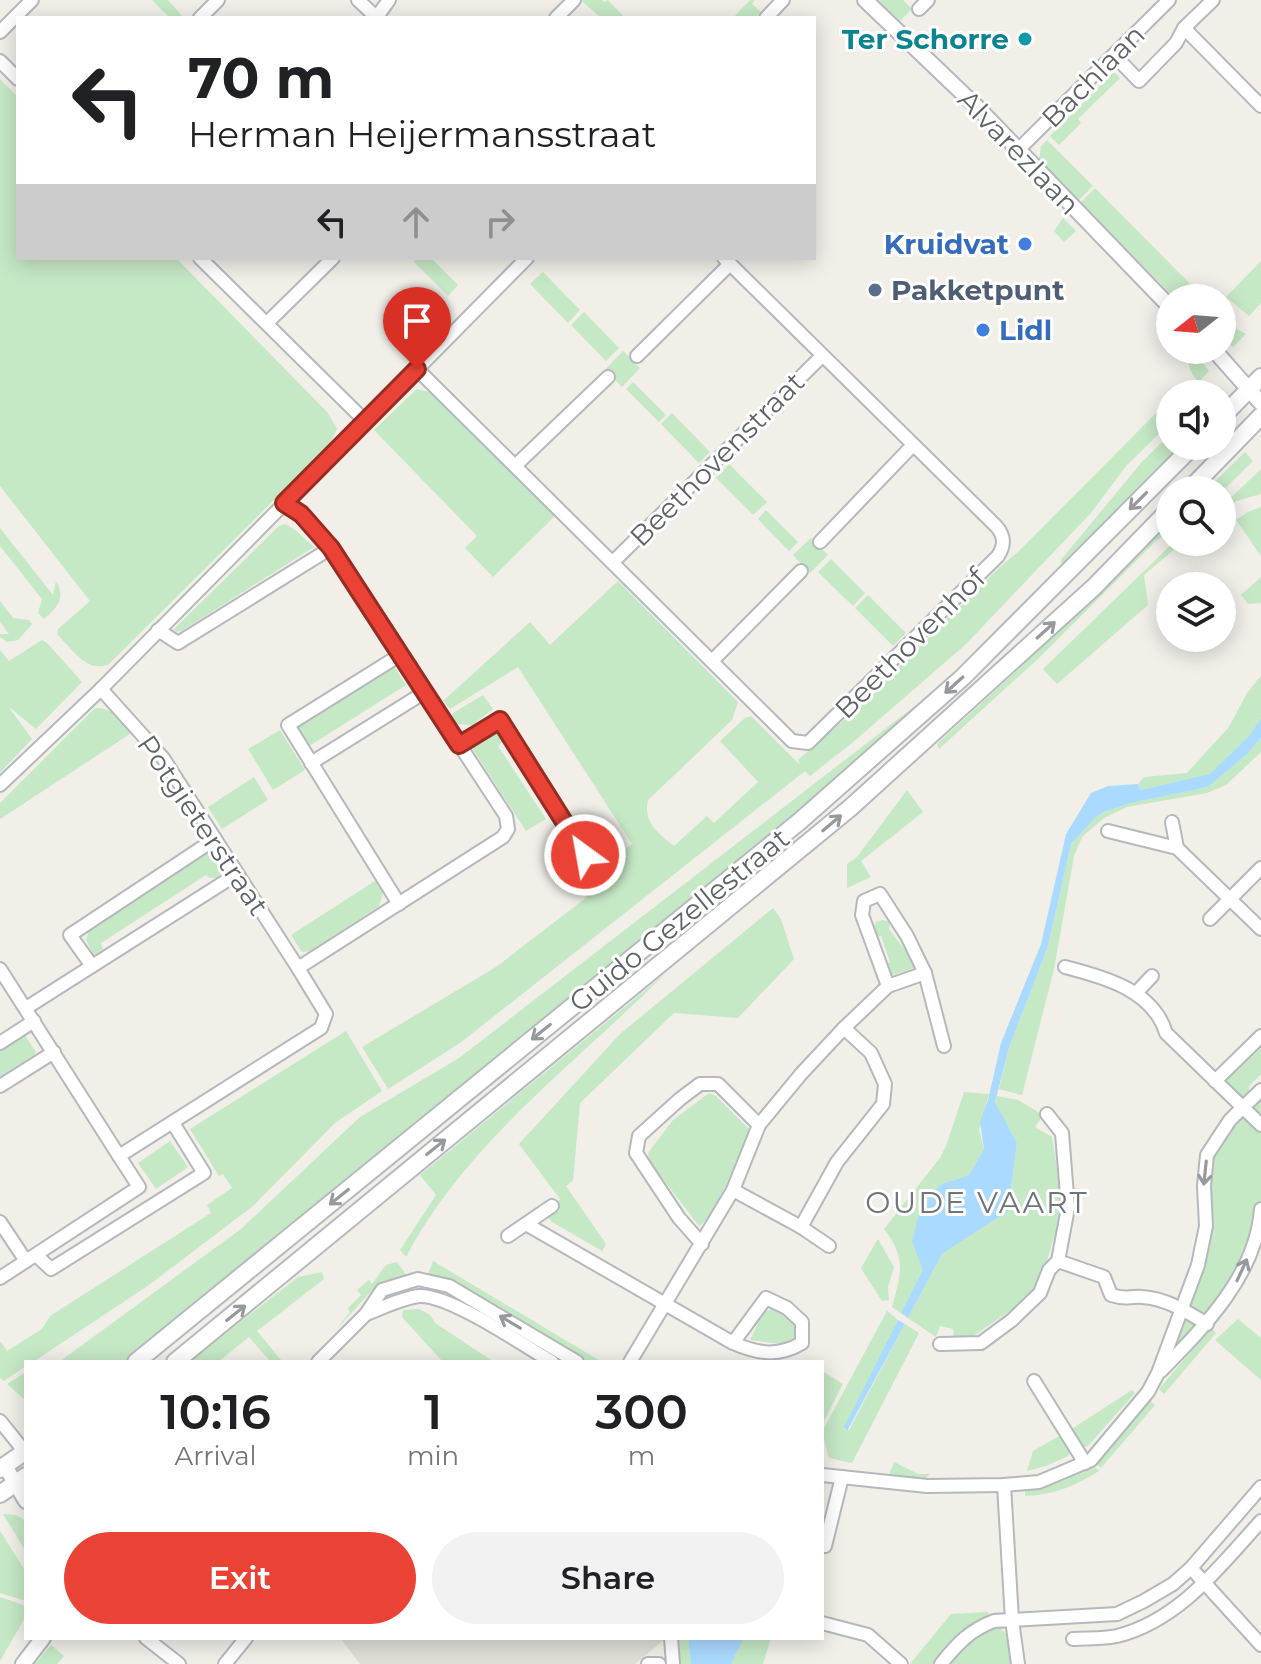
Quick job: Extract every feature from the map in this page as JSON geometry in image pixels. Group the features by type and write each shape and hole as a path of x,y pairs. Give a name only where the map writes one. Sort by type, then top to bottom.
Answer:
{"main road":[{"path":"1236,402 1261,377"},
{"path":"1203,476 1261,416"},
{"name":"Guido Gezellestraat","path":"138,1360 800,821 963,677 1179,460"},
{"name":"Guido Gezellestraat","path":"177,1360 850,808 1094,587 1156,523"},
{"path":"2,1464 24,1453"},
{"path":"0,1494 21,1480"}],"street":[{"path":"0,32 32,0"},
{"path":"202,16 218,0"},
{"path":"358,0 374,16"},
{"path":"558,16 574,0"},
{"path":"768,16 783,0"},
{"name":"Alvarezlaan","path":"865,0 972,102 1156,293"},
{"name":"Bachlaan","path":"1017,151 1169,0"},
{"name":"Bachlaan","path":"1114,55 1139,81 1176,43 1184,28 1213,0"},
{"path":"1184,28 1261,106"},
{"path":"0,61 16,77"},
{"path":"202,260 365,421"},
{"path":"267,323 331,260"},
{"path":"0,785 101,689 525,260"},
{"name":"Beethovenhof","path":"417,369 792,741 808,743 998,556 1004,544 1000,531 727,261 637,356"},
{"name":"Beethovenstraat","path":"613,562 821,357"},
{"path":"1228,364 1261,403"},
{"path":"515,466 608,377"},
{"path":"820,542 913,445"},
{"path":"284,503 301,514 331,548 506,816 508,829 503,837 298,968"},
{"path":"158,630 178,643 331,548"},
{"path":"712,661 801,571"},
{"path":"399,904 288,725 400,655"},
{"name":"Potgieterstraat","path":"101,689 163,758 326,1014 321,1028 173,1123"},
{"path":"311,763 425,692"},
{"path":"459,745 500,720 585,855"},
{"path":"1172,822 1177,848"},
{"path":"1108,831 1177,848 1261,929"},
{"path":"92,966 70,935 215,839"},
{"path":"1210,919 1261,868"},
{"path":"26,1008 237,874"},
{"path":"888,986 862,915 864,901 880,894 907,936 925,973 944,1046"},
{"path":"1065,967 1103,977 1136,993 1162,1020 1166,1033 1261,1125"},
{"path":"0,969 139,1187 0,1278"},
{"path":"631,1360 733,1190 759,1125 801,1074 888,986 925,973"},
{"path":"1136,993 1152,976"},
{"path":"0,1043 34,1021"},
{"path":"801,1227 837,1162 883,1104 885,1084 871,1053 844,1028"},
{"path":"1215,1081 1261,1036"},
{"path":"0,1086 54,1052"},
{"path":"702,1244 679,1218 636,1153 639,1136 700,1084 718,1084 759,1125"},
{"path":"824,1475 927,1486 1004,1485 1039,1482 1091,1460 1148,1392 1158,1373 1198,1265 1206,1226 1204,1186 1207,1155 1218,1135 1261,1090"},
{"path":"940,1344 981,1343 1012,1320 1040,1293 1049,1270 1058,1261 1068,1208 1062,1133 1047,1114"},
{"path":"0,1222 31,1258 51,1269 204,1173 173,1123 119,1156"},
{"path":"733,1190 829,1246"},
{"path":"508,1236 552,1206"},
{"path":"1158,1373 1207,1324 1239,1278 1259,1229 1261,1209"},
{"path":"526,1224 733,1343 751,1351 785,1352 802,1343 802,1322 787,1308 766,1298 733,1343"},
{"path":"1058,1261 1104,1277 1111,1295 1124,1300 1142,1297 1181,1308 1207,1324"},
{"path":"320,1360 366,1314 382,1290 418,1279 449,1286 574,1360"},
{"path":"366,1314 421,1296 442,1299 549,1360"},
{"path":"1034,1381 1085,1463"},
{"path":"0,1421 24,1450"},
{"path":"2,1464 21,1480"},
{"path":"824,1466 841,1477"},
{"path":"825,1546 841,1477"},
{"path":"1004,1485 1012,1620 1018,1664"},
{"path":"941,1664 963,1638 994,1621 1117,1614 1173,1584 1191,1568 1261,1487"},
{"path":"1073,1639 1116,1636 1183,1603 1207,1582 1261,1521"},
{"path":"1191,1568 1207,1582 1261,1645"},
{"path":"824,1624 868,1635 901,1664"},
{"path":"23,1664 41,1640"},
{"path":"149,1640 179,1664"},
{"path":"225,1664 244,1640"},
{"path":"671,1640 673,1664"},
{"path":"648,1664 659,1664"}],"shaded area":[{"path":"342,1640 664,1640 635,1664 360,1664"}],"green space":[{"path":"152,0 168,0 182,16 168,16"},
{"path":"581,0 608,0 623,16 599,16"},
{"path":"750,0 755,0 752,4 761,12 757,16 735,16"},
{"path":"877,0 903,0 912,9 900,21"},
{"path":"1114,72 1120,78 1078,119 1081,123 1059,145 1050,136"},
{"path":"0,79 16,95 16,260 178,260 328,413 337,429 329,445 109,664 101,666 94,666 80,658 57,634 58,629 90,601 0,486"},
{"path":"1047,140 1093,186 1078,201 1039,160 1041,146"},
{"path":"1095,188 1190,284 1161,284 1080,203"},
{"path":"1063,218 1076,231 1064,242 1054,231"},
{"path":"433,260 458,285 448,296 414,262"},
{"path":"1261,261 1261,303 1249,316 1236,305 1236,287"},
{"path":"543,272 580,310 568,323 530,284"},
{"path":"584,312 619,348 606,361 571,325"},
{"path":"1236,329 1246,334 1236,344"},
{"path":"623,351 640,368 622,387 605,370"},
{"path":"1189,364 1203,364 1209,371 1201,380 1196,380"},
{"path":"633,382 666,415 659,422 626,389"},
{"path":"417,389 432,393 555,516 493,577 465,548 477,536 374,430"},
{"path":"672,413 710,452 699,463 661,424"},
{"path":"1156,413 1156,437 1126,466 1091,513 965,645 810,776 805,771 460,1043 388,1089 362,1047 496,967 587,897 577,879 632,844 518,667 450,709 443,701 530,622 550,645 618,581 738,702 732,720 648,800 650,821 657,832 674,846 707,816 714,823 758,782 720,741 745,718 751,716 800,765 798,760 849,716"},
{"path":"1156,448 1156,460 1167,460 1064,565 1060,561"},
{"path":"1245,452 1253,461 1236,477 1220,476"},
{"path":"729,464 767,502 753,515 716,478"},
{"path":"1261,469 1261,494 1236,501 1236,493"},
{"path":"1261,507 1261,556 1236,520"},
{"path":"766,510 798,542 789,551 758,519"},
{"path":"285,524 314,547 183,630 173,630 279,526"},
{"path":"0,528 53,595 56,581 59,587 59,602 44,619 38,613 42,599 0,546"},
{"path":"1156,535 1156,541 1039,658 939,749 937,744 1035,654"},
{"path":"811,538 828,555 810,573 793,555"},
{"path":"1160,556 1166,556 1144,575 1148,605 1057,684 1043,669"},
{"path":"831,559 865,593 853,606 818,572"},
{"path":"1261,577 1261,603 1248,604 1241,595"},
{"path":"868,595 906,633 893,646 855,608"},
{"path":"0,601 13,618 29,620 32,624 18,640 7,642 0,637 0,634 9,634 0,622"},
{"path":"42,640 82,682 36,729 8,706 32,739 0,773 0,650 9,661"},
{"path":"393,665 406,685 306,748 294,729"},
{"path":"1261,676 1261,718 1249,736 1211,774 1140,790 1138,784 1144,777 1187,773 1229,727 1247,693"},
{"path":"483,695 493,709 472,725 457,724 453,713"},
{"path":"924,699 851,767 125,1360 62,1360 241,1229 360,1117 459,1058"},
{"path":"95,708 112,712 133,732 0,819 0,803"},
{"path":"280,730 305,770 273,790 248,749"},
{"path":"494,732 504,734 506,739 498,746 546,819 526,831 472,748 475,741"},
{"path":"1261,738 1261,752 1226,785 1207,793 1127,807 1104,818 1082,837 1074,856 1054,969 1022,1095 999,1089 1009,1048 1048,946 1071,844 1104,812 1131,803 1208,787"},
{"path":"254,777 268,800 222,829 208,807"},
{"path":"907,790 923,812 861,861 871,877 847,888 847,864 857,857"},
{"path":"214,849 224,869 217,878 206,875 101,943 103,949 94,955 86,940 89,930"},
{"path":"375,881 383,893 379,906 310,951 302,952 291,935"},
{"path":"773,908 781,919 794,959 738,1018 674,1013 580,1103 573,1181 566,1186 606,1244 602,1251 552,1222 548,1217 560,1210 556,1203 560,1199 519,1144 620,1034"},
{"path":"876,922 890,922 889,929 910,957 916,958 914,968 893,975 888,972 886,965 890,962 881,936 876,937 874,928"},
{"path":"665,974 524,1106 491,1141 459,1177 406,1257 400,1250 436,1195 420,1175"},
{"path":"346,1031 382,1091 335,1123 253,1206 149,1285 36,1360 24,1360 24,1367 4,1381 0,1378 0,1341 7,1351 42,1329 50,1316 211,1213 207,1205 232,1188 223,1174 219,1176 190,1129"},
{"path":"24,1034 36,1052 0,1076 0,1050"},
{"path":"1261,1044 1261,1074 1249,1086 1249,1096 1239,1097 1223,1081"},
{"path":"1261,1090 1261,1209 1239,1278 1158,1373 1198,1265 1207,1155"},
{"path":"964,1092 989,1094 979,1130 984,1149 969,1175 942,1184 912,1242 924,1270 901,1313 892,1307 899,1275 899,1258 884,1229 940,1158"},
{"path":"709,1093 716,1096 749,1129 720,1197 699,1226 650,1162 648,1153 673,1120"},
{"path":"997,1096 1018,1100 1043,1115 1035,1127 1052,1137 1063,1207 1033,1295 972,1337 954,1339 953,1329 940,1326 936,1337 908,1318 942,1254 1008,1211 1017,1143 995,1103"},
{"path":"170,1141 188,1167 156,1189 138,1163"},
{"path":"878,1239 894,1267 888,1287 889,1300 882,1301 861,1268"},
{"path":"433,1261 599,1360 578,1360 451,1284 428,1274"},
{"path":"397,1262 407,1276 375,1287 334,1332 350,1312 348,1308 361,1295 357,1290 369,1280 372,1284 386,1265"},
{"path":"322,1272 324,1279 257,1331 281,1360 269,1360 249,1337 220,1360 192,1360 298,1277"},
{"path":"419,1309 430,1315 435,1323 491,1360 441,1360 402,1317 403,1310"},
{"path":"771,1309 783,1313 797,1326 795,1340 788,1345 750,1340 763,1313"},
{"path":"887,1311 898,1320 844,1429 849,1430 905,1324 919,1333 852,1463 829,1458 824,1428"},
{"path":"1238,1319 1261,1338 1261,1380 1215,1340"},
{"path":"1211,1328 1216,1333 1164,1394 1159,1389"},
{"path":"824,1372 843,1384 824,1421"},
{"path":"24,1373 24,1399 7,1384"},
{"path":"1132,1390 1135,1393 1087,1447 1079,1445 1070,1430"},
{"path":"1149,1400 1155,1405 1101,1468 1095,1463"},
{"path":"1061,1435 1071,1450 1068,1456 1027,1471 1033,1451"},
{"path":"894,1462 918,1474 930,1474 924,1480 888,1478"},
{"path":"1091,1463 1099,1471 1081,1481 1055,1492 1025,1496 1025,1489 1072,1475"},
{"path":"3,1514 16,1515 24,1520 24,1549"},
{"path":"0,1531 24,1569 24,1600 0,1593"},
{"path":"0,1597 24,1605 24,1619 0,1661"},
{"path":"988,1612 989,1617 965,1630 935,1664 910,1664 951,1614"},
{"path":"1000,1628 1008,1636 1009,1664 949,1664 977,1635"},
{"path":"675,1640 688,1640 691,1664 678,1664"},
{"path":"743,1640 770,1640 763,1664 731,1664"},
{"path":"51,1645 64,1656 57,1664 35,1664"}],"water":[{"path":"1261,718 1261,738 1208,787 1131,803 1104,812 1071,844 1048,946 1009,1048 995,1102 1017,1143 1008,1211 942,1254 908,1318 901,1313 923,1270 912,1242 918,1217 933,1192 942,1184 969,1175 984,1149 980,1122 1001,1043 1041,944 1066,834 1091,793 1108,786 1138,784 1140,790 1210,774 1249,736"},
{"path":"898,1320 905,1324 847,1431 844,1427"},
{"path":"688,1640 743,1640 731,1664 691,1664"}],"place":[{"name":"Ter Schorre","path":"1025,39"},
{"name":"Kruidvat","path":"1025,244"},
{"name":"Pakketpunt","path":"875,290"},
{"name":"Lidl","path":"983,330"}],"district":[{"name":"OUDE VAART","path":"977,1203"}],"route":[{"path":"417,369 284,503 301,514 331,548 459,745 500,720 585,855"}]}
